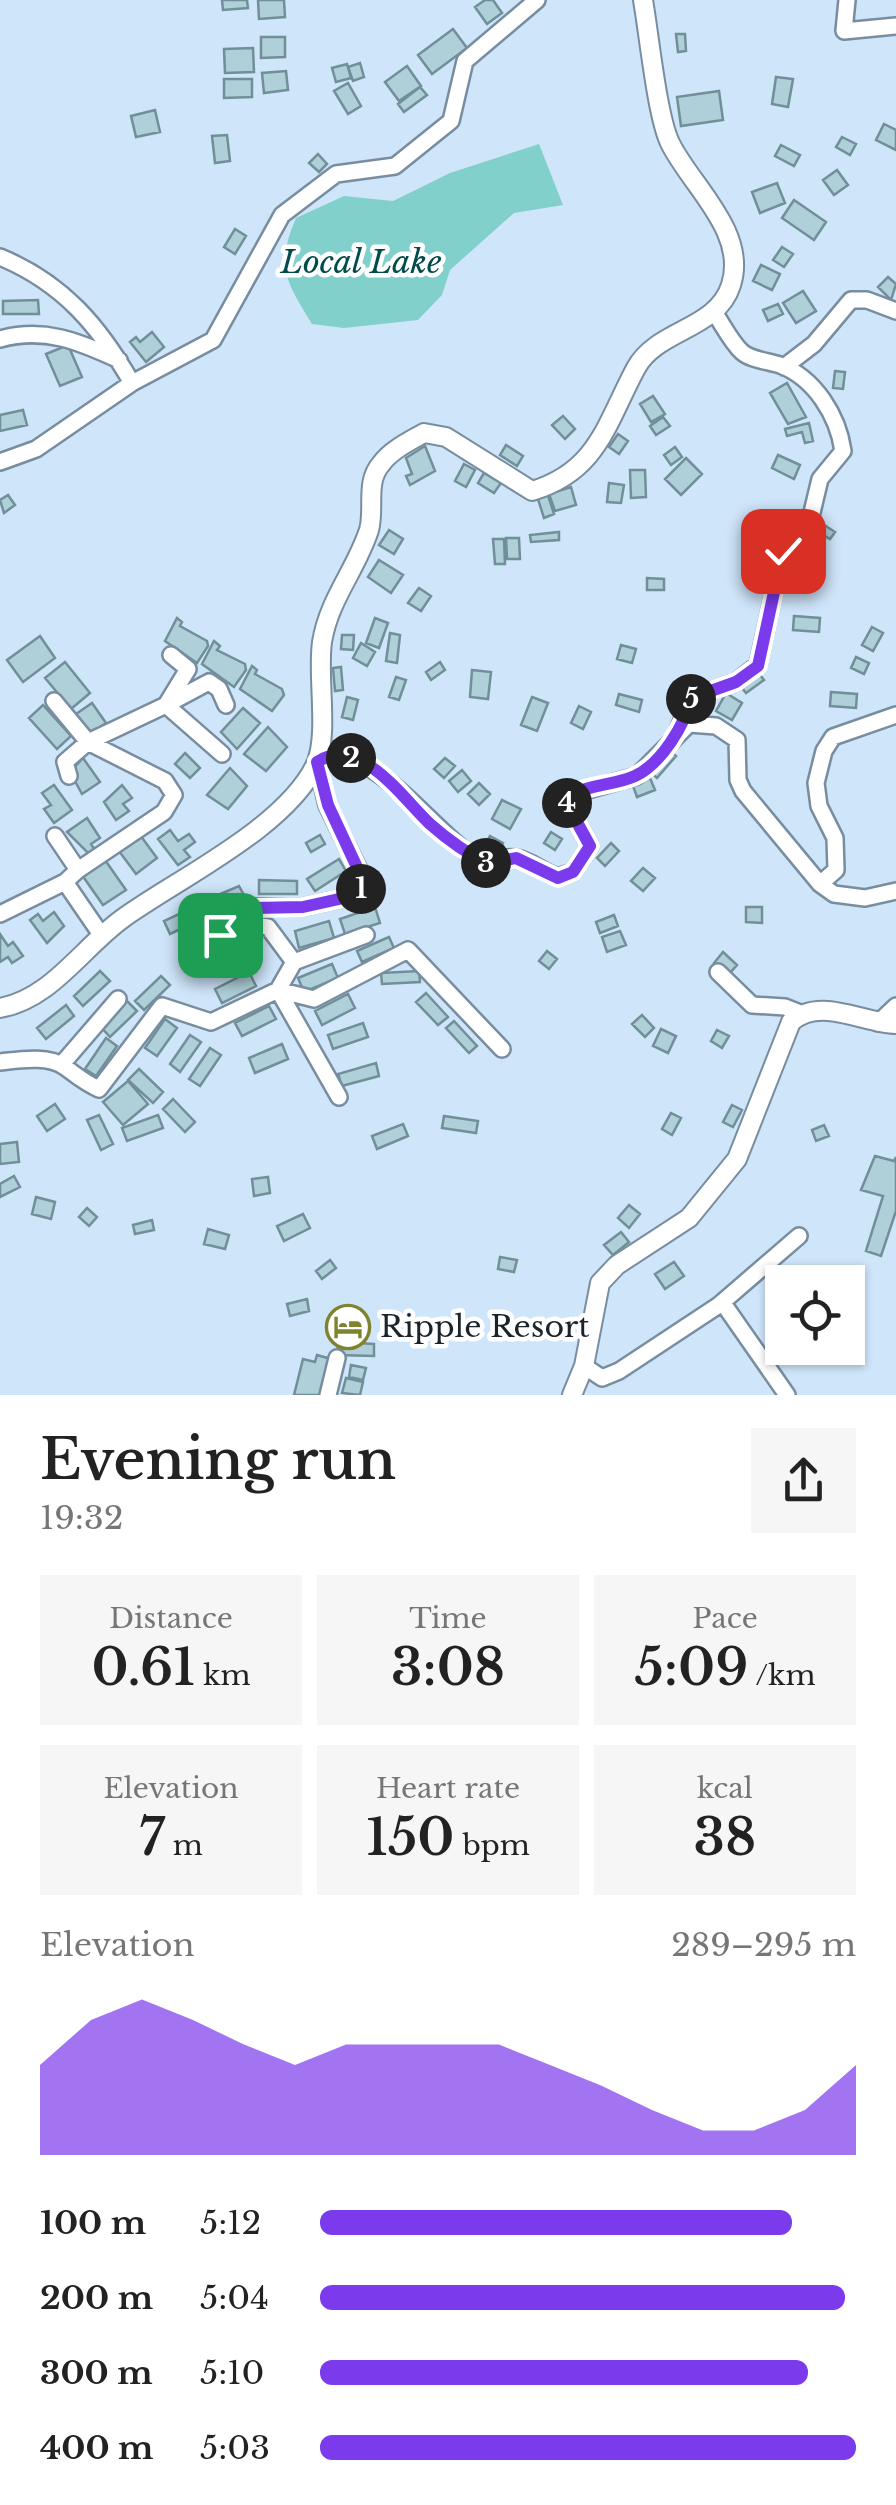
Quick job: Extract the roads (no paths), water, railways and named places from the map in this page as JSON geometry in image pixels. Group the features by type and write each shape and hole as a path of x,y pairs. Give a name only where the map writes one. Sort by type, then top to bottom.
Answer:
{"main road":[{"path":"0,1008 36,995 102,936 171,883 218,862 291,796 317,762 325,631 331,604 369,528 370,495 379,465 424,434 446,437 493,470 532,490 562,482 591,457 638,363 656,344 714,312 731,286 731,242 669,141 643,0"},
{"path":"572,1395 584,1366 600,1283 606,1273 689,1218 719,1183 749,1133 785,1031 800,1013 822,1010 887,1023"}],"street":[{"path":"0,462 36,449 132,384 213,340 282,215 336,174 395,166 450,121 465,61 537,0"},
{"path":"847,0 844,31 896,26"},
{"path":"0,257 54,286 103,332 132,384"},
{"path":"784,366 814,344 852,300 866,300 895,313"},
{"path":"294,962 268,926 220,935 211,929 214,923 250,908 303,907 357,895 362,888 362,878 328,805 317,762 339,754 361,762 473,856 488,864 516,858 558,878 573,872 590,846 567,804 572,794 636,776 651,766 676,732 691,698 736,682 758,666 783,551 802,550 820,479 843,451 840,430 823,398 784,366 744,355 714,312"},
{"path":"0,339 30,331 75,340 118,360"},
{"path":"166,705 188,669 171,655"},
{"path":"69,776 65,762 88,742 209,682 219,689 226,704"},
{"path":"0,914 65,882 164,812 174,794 166,781 88,742 54,702"},
{"path":"166,705 222,754"},
{"path":"820,884 836,870 836,838 819,806 816,783 824,751 833,737 896,715"},
{"path":"676,732 689,724 716,726 737,740 738,780 743,791 820,884 848,899 896,891"},
{"path":"56,836 78,870"},
{"path":"65,882 102,936"},
{"path":"0,1062 29,1059 62,1064 78,1080 99,1089 162,1006 211,1022 278,990 294,962 366,934"},
{"path":"278,990 314,999 408,950 502,1049"},
{"path":"718,972 752,1004 785,1006 800,1013"},
{"path":"278,990 339,1097"},
{"path":"62,1064 118,999"},
{"path":"887,1023 896,1006"},
{"path":"584,1366 590,1374 602,1378 619,1371 718,1306 799,1236"},
{"path":"718,1306 726,1306 772,1380 787,1395"},
{"path":"328,1395 337,1358"}],"water":[{"name":"Local Lake","path":"539,144 563,205 514,213 450,270 442,295 418,320 344,328 312,324 286,273 286,249 296,218 344,196 393,201 450,173"}],"place":[{"name":"Ripple Resort","path":"348,1327"}]}
